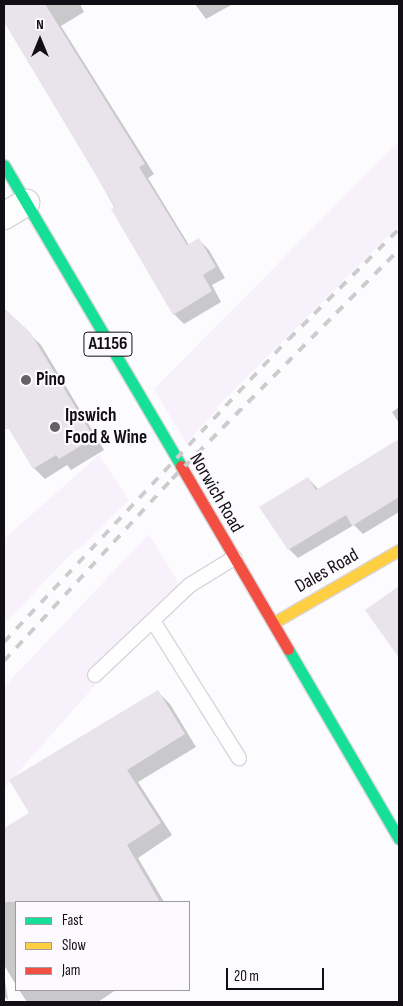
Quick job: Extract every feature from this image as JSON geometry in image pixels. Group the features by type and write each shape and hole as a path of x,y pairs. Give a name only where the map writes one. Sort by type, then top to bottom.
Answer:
{"main road":[{"name":"Norwich Road","path":"4,165 15,210 234,558 399,839"},
{"name":"Dales Road","path":"272,623 399,550"}],"lane":[{"path":"95,675 190,585 234,558"},
{"path":"152,620 239,758"}],"shaded area":[{"path":"399,141 399,225 217,407 218,409 186,443 154,389"},
{"path":"99,455 129,500 85,544 72,553 4,624 4,539"},
{"path":"149,534 179,584 178,592 4,788 4,687"}],"building":[{"path":"4,4 45,4 145,164 139,167 187,245 199,238 216,267 203,275 212,291 173,315 111,209 115,207 4,22"},
{"path":"4,308 30,332 94,438 59,459 56,455 33,469 9,429 4,429"},
{"path":"399,439 399,497 352,526 346,515 288,550 259,507 308,477 316,490"},
{"path":"399,586 399,658 365,610"},
{"path":"158,690 185,734 127,770 161,823 127,845 159,901 4,902 4,828 29,813 9,780"}],"railway":[{"path":"4,642 289,339 399,229"},
{"path":"4,661 172,479 399,250"}],"traffic: fast":[{"path":"4,165 181,466"},
{"path":"288,649 399,839"}],"traffic: slow":[{"path":"273,623 399,550"}],"traffic: jam":[{"path":"181,466 288,649"}],"place":[{"name":"Pino","path":"26,380"},
{"name":"Ipswich Food & Wine","path":"55,427"}]}
